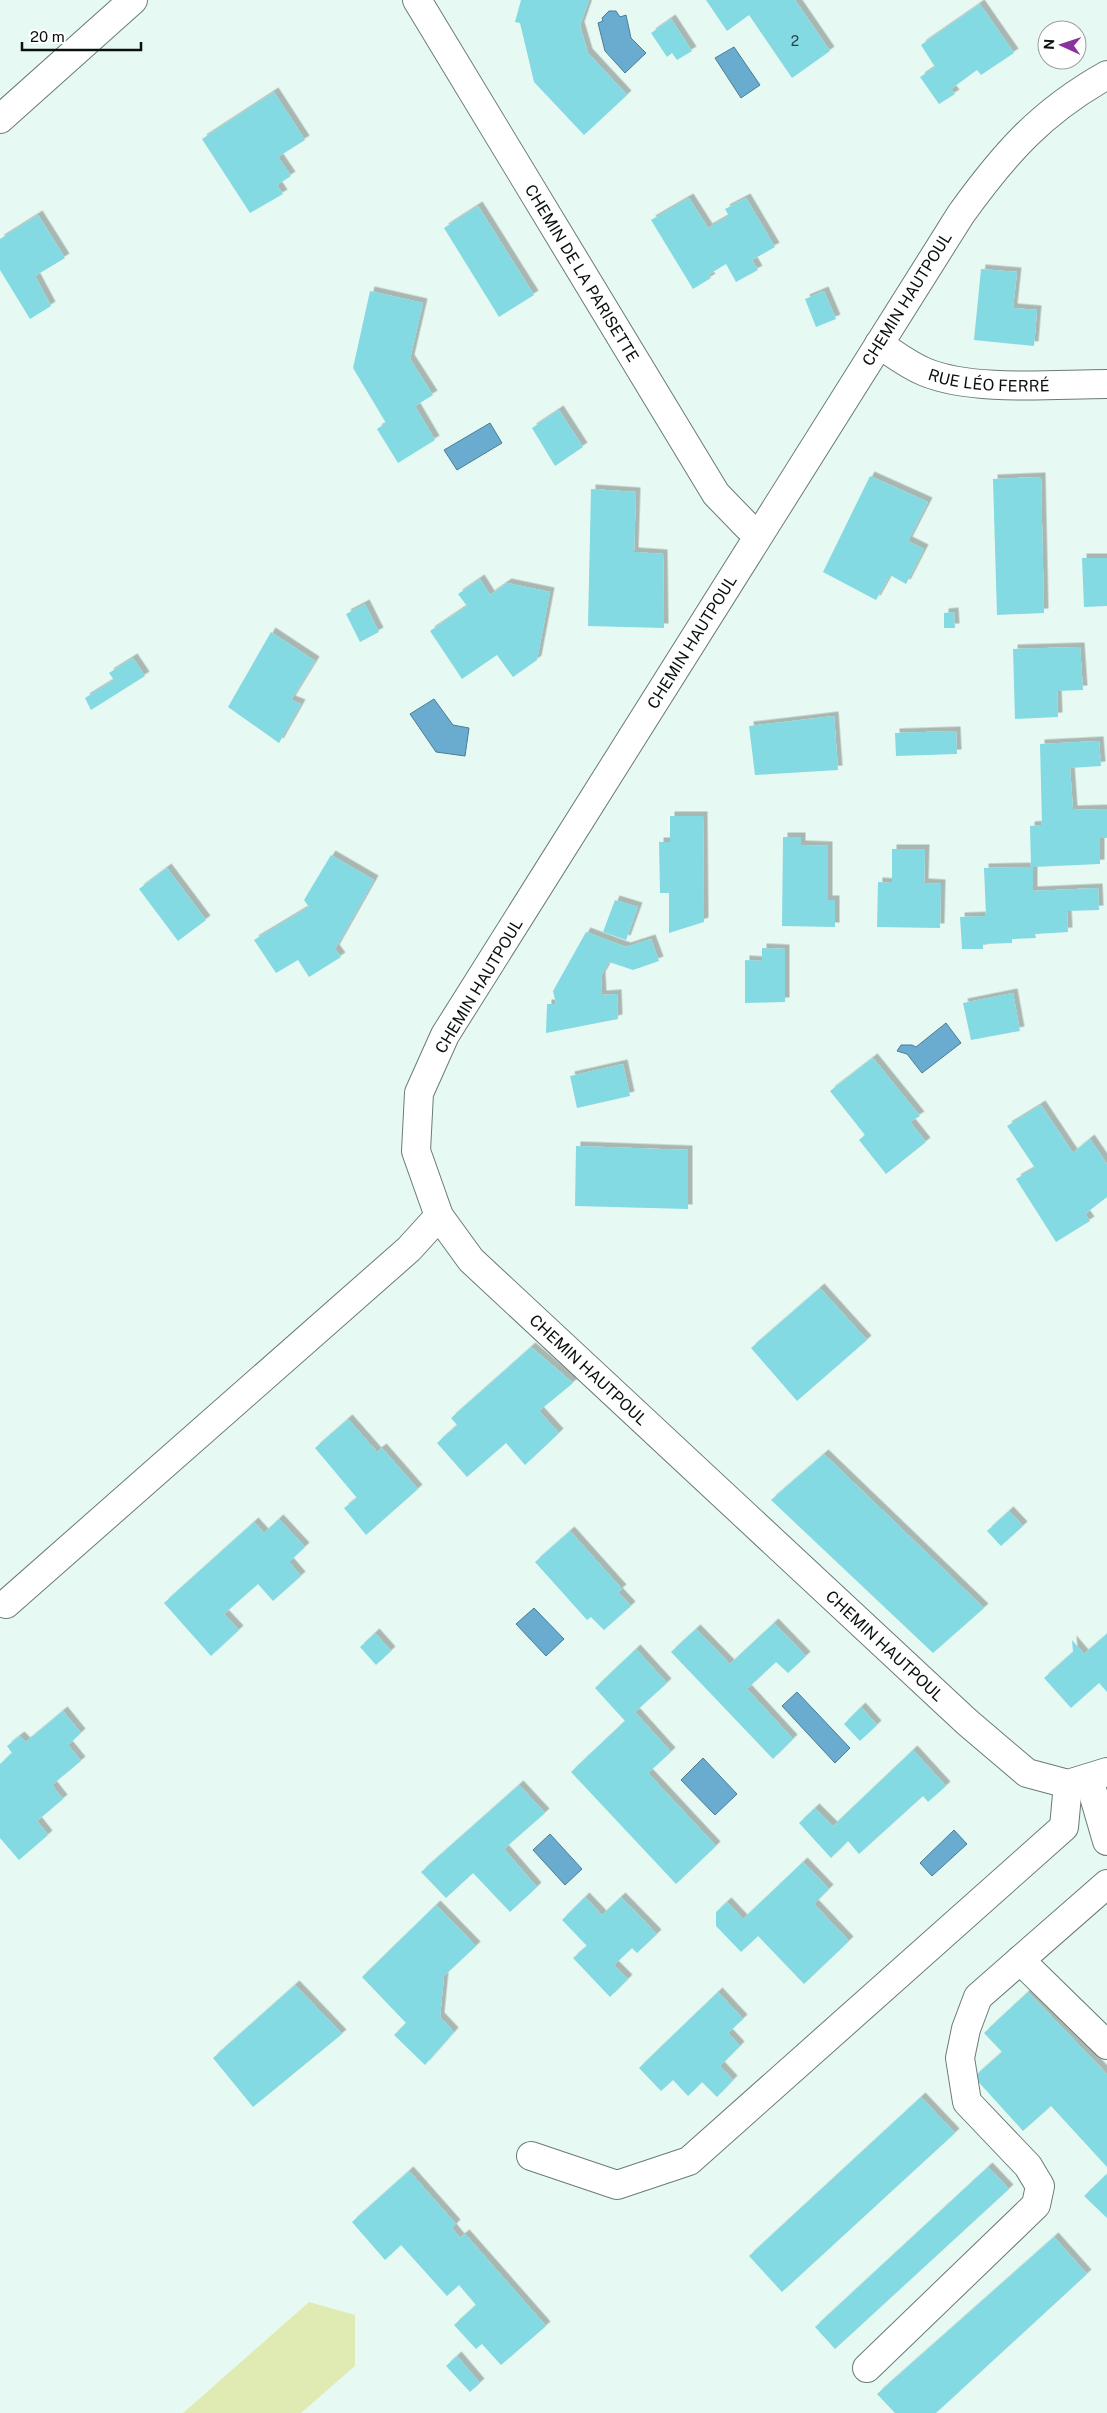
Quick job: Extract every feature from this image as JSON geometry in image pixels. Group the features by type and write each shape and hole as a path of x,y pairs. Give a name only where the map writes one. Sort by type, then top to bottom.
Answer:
{"street":[{"path":"0,119 133,0"},
{"name":"CHEMIN DE LA PARISETTE","path":"417,0 716,494 748,526 760,533"},
{"name":"CHEMIN HAUTPOUL","path":"1088,1778 1027,1773 967,1722 471,1260 439,1216 416,1151 419,1093 446,1035 961,214 1011,150 1032,127 1054,108 1107,75"},
{"name":"RUE LÉO FERRÉ","path":"879,344 904,362 924,372 976,384 1107,384"},
{"path":"6,1604 408,1249 439,1216"},
{"path":"1088,1778 1107,1841"},
{"path":"531,2156 617,2185 689,2161 1064,1826 1088,1778"},
{"path":"867,2368 1036,2205 1040,2186 1028,2166 967,2102 960,2058 966,2029 978,1997 1107,1884"},
{"path":"1020,1960 1107,2044"}],"green space":[{"path":"309,2302 355,2315 355,2366 301,2413 183,2413"}],"water":[{"path":"609,11 616,11 620,17 626,15 631,38 646,53 625,73 605,51 598,23 603,21 602,18"},
{"path":"734,47 760,85 741,98 715,58"},
{"path":"490,423 502,443 457,470 444,450"},
{"path":"434,699 453,725 469,728 465,756 436,752 410,714"},
{"path":"946,1023 961,1043 922,1073 907,1054 897,1051 901,1045 916,1047"},
{"path":"534,1608 564,1639 546,1656 516,1624"},
{"path":"797,1692 850,1748 835,1763 782,1706"},
{"path":"703,1758 737,1794 715,1815 681,1780"},
{"path":"954,1830 967,1844 932,1876 920,1863"},
{"path":"550,1834 582,1869 565,1885 533,1850"}],"building":[{"path":"521,0 589,0 580,26 588,53 627,95 584,135 534,82 520,23 515,22"},
{"path":"706,0 795,0 830,51 792,78 749,15 727,31"},
{"path":"980,4 1014,53 981,75 977,70 951,89 955,94 939,104 920,77 935,67 921,45"},
{"path":"671,19 692,51 677,60 672,53 667,57 651,33"},
{"path":"274,92 305,140 278,157 291,176 277,185 283,194 250,213 202,139"},
{"path":"689,198 708,228 729,216 725,209 746,198 775,247 752,260 758,270 736,282 726,264 708,275 711,278 693,289 651,220"},
{"path":"478,206 534,295 499,317 444,228"},
{"path":"38,215 65,258 35,276 51,306 30,319 0,270 0,239"},
{"path":"981,269 1017,272 1013,308 1037,310 1034,346 974,340"},
{"path":"370,291 423,303 410,359 433,395 415,406 435,440 398,463 377,429 386,423 353,368"},
{"path":"824,291 836,319 816,327 805,299"},
{"path":"559,410 583,447 555,466 532,428"},
{"path":"870,476 928,502 908,541 924,549 906,584 890,575 876,600 823,572"},
{"path":"1041,477 1044,613 997,615 993,479"},
{"path":"591,489 636,492 634,552 663,554 664,628 588,626"},
{"path":"1082,558 1107,558 1107,606 1084,607"},
{"path":"480,579 490,595 507,583 550,592 537,660 513,677 497,655 462,679 430,631 467,606 458,594"},
{"path":"365,604 379,632 360,642 346,614"},
{"path":"954,612 955,628 944,628 944,613"},
{"path":"271,632 315,661 291,700 301,704 279,743 228,707"},
{"path":"1080,647 1083,690 1057,691 1058,717 1015,719 1013,649"},
{"path":"133,658 145,676 91,710 85,698 114,680 109,673"},
{"path":"834,716 838,770 755,775 749,726"},
{"path":"956,731 957,754 896,756 895,733"},
{"path":"1099,741 1101,766 1070,768 1073,810 1107,809 1107,838 1100,838 1100,864 1033,867 1033,891 1098,888 1099,910 1067,911 1068,932 1035,934 1036,938 1012,939 1012,943 983,944 983,949 962,949 960,917 986,916 984,868 1031,867 1030,826 1042,825 1040,744"},
{"path":"670,816 703,816 704,922 669,933 669,893 660,893 659,842 670,842"},
{"path":"783,837 801,837 801,845 828,846 828,900 835,900 835,927 782,926"},
{"path":"892,849 925,849 924,883 941,884 940,928 877,927 878,882 892,883"},
{"path":"331,855 374,880 335,949 341,957 309,977 298,960 276,973 254,940 309,907 304,900"},
{"path":"167,868 206,920 178,941 139,889"},
{"path":"615,900 638,907 626,940 603,932"},
{"path":"586,932 626,947 651,939 659,961 633,970 609,962 601,976 602,995 617,994 618,1019 546,1033 547,1004 556,1004 553,991"},
{"path":"762,948 785,949 785,1002 745,1003 745,960 762,961"},
{"path":"1013,993 1020,1031 971,1040 963,1003"},
{"path":"873,1058 920,1116 910,1122 926,1142 886,1174 859,1140 865,1135 830,1091"},
{"path":"623,1064 630,1096 577,1108 570,1076"},
{"path":"1041,1105 1073,1153 1090,1139 1107,1164 1107,1197 1085,1214 1090,1221 1056,1242 1016,1179 1035,1168 1007,1126"},
{"path":"576,1146 688,1150 688,1209 575,1206"},
{"path":"820,1288 867,1340 797,1401 751,1348"},
{"path":"531,1347 573,1383 539,1411 559,1433 525,1465 506,1443 467,1477 437,1443 457,1425 451,1418"},
{"path":"348,1419 377,1452 382,1448 418,1489 366,1535 344,1508 357,1498 315,1448"},
{"path":"824,1454 984,1608 933,1653 771,1500"},
{"path":"1009,1511 1023,1526 1001,1546 987,1531"},
{"path":"279,1519 305,1547 289,1562 301,1576 273,1601 258,1584 224,1614 239,1630 211,1656 164,1603 254,1522 264,1533"},
{"path":"570,1531 622,1589 618,1592 631,1606 604,1630 591,1617 587,1620 535,1562"},
{"path":"774,1623 806,1656 788,1673 776,1662 747,1689 793,1739 773,1759 671,1652 696,1629 730,1664"},
{"path":"375,1633 391,1651 376,1665 360,1647"},
{"path":"1107,1634 1107,1692 1099,1683 1071,1708 1044,1678 1073,1652 1072,1640 1084,1654"},
{"path":"636,1649 667,1683 635,1712 671,1752 648,1773 716,1846 676,1884 571,1772 625,1721 595,1688"},
{"path":"861,1707 877,1725 860,1741 844,1724"},
{"path":"63,1711 81,1733 68,1745 81,1761 52,1785 63,1799 37,1821 48,1835 19,1860 0,1838 0,1764 12,1753 7,1746 20,1736 26,1742"},
{"path":"913,1750 946,1786 928,1802 923,1796 859,1854 848,1841 831,1858 799,1823 815,1808 833,1826"},
{"path":"519,1785 545,1813 504,1849 537,1887 510,1912 473,1873 446,1898 421,1872"},
{"path":"803,1862 829,1889 814,1904 849,1941 804,1984 758,1936 741,1952 716,1926 716,1912 727,1902 743,1919"},
{"path":"585,1897 602,1915 621,1897 657,1934 637,1953 632,1948 614,1965 628,1979 610,1997 573,1958 587,1946 562,1920"},
{"path":"436,1905 476,1946 444,1976 440,2017 454,2032 425,2065 394,2035 406,2023 362,1977"},
{"path":"295,1985 342,2034 253,2107 213,2058"},
{"path":"718,1992 743,2019 728,2033 740,2046 720,2066 733,2080 717,2097 702,2082 688,2096 673,2080 661,2091 639,2068"},
{"path":"1028,1992 1107,2074 1107,2167 1051,2106 1023,2131 974,2077 1002,2052 984,2033"},
{"path":"921,2097 955,2133 782,2292 749,2256"},
{"path":"988,2167 1009,2189 835,2349 815,2327"},
{"path":"409,2171 456,2224 452,2228 460,2238 465,2234 546,2326 501,2365 482,2344 476,2349 454,2325 476,2305 459,2285 447,2296 401,2245 385,2260 352,2222"},
{"path":"1107,2174 1107,2218 1084,2196"},
{"path":"1054,2237 1087,2274 936,2413 895,2413 877,2394"},
{"path":"457,2356 480,2383 470,2392 446,2366"}]}
